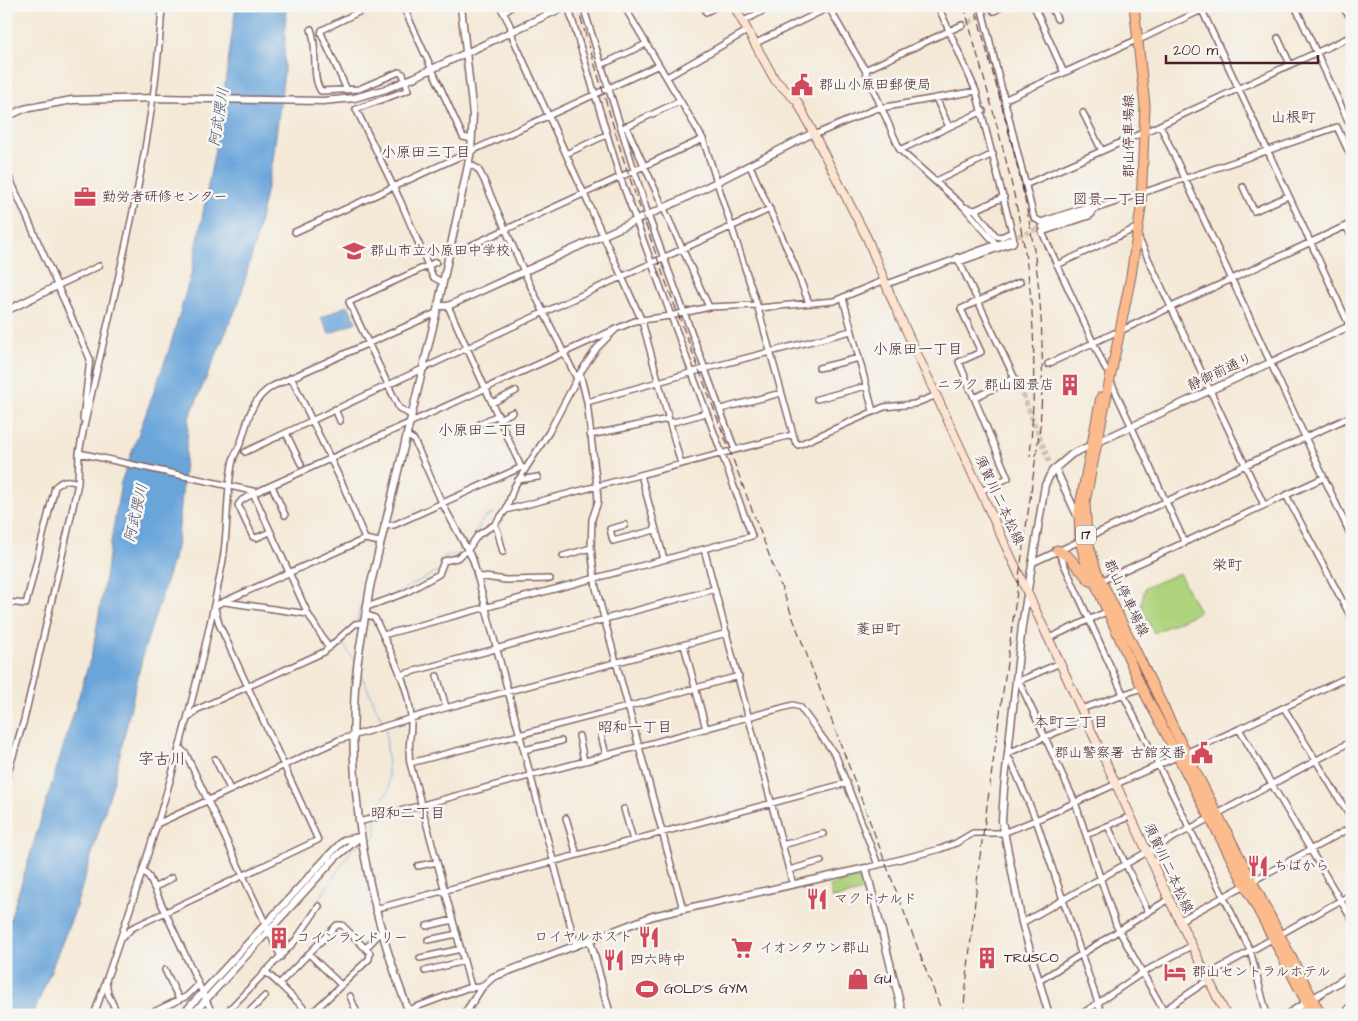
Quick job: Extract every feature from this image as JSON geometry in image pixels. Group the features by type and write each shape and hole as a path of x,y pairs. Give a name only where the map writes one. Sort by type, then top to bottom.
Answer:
{"main road":[{"name":"須賀川二本松線","path":"734,6 775,80 797,101 867,238 1085,720 1206,978 1226,1015"},
{"name":"郡山停車場線","path":"1129,6 1145,105 1140,193 1136,233 1109,380 1078,519 1092,559 1106,612 1142,688 1182,755"},
{"name":"郡山停車場線","path":"1134,6 1136,41"},
{"name":"郡山停車場線","path":"1084,539 1085,502 1106,370 1117,332"},
{"path":"1057,550 1069,557 1098,582"},
{"name":"郡山停車場線","path":"1098,582 1182,755 1248,884 1310,1002 1321,1015"},
{"name":"郡山停車場線","path":"1310,1002 1312,1015"}],"street":[{"path":"84,427 129,238 147,147 159,53 162,6"},
{"path":"347,90 321,33 322,30 371,6"},
{"path":"403,6 463,136 472,139"},
{"path":"409,1012 381,932 360,837 354,785 355,688 363,623 380,542 437,309 471,151 473,115 462,6"},
{"path":"500,6 642,321 681,464"},
{"path":"503,12 513,6"},
{"path":"6,117 24,109 72,100 154,98 342,100 381,90 406,80 512,33 567,6 606,135 650,264 752,536 384,635"},
{"path":"583,6 648,215 735,450"},
{"path":"624,6 703,139 771,352 792,434 798,445 884,406 914,404 937,396"},
{"path":"706,12 716,6"},
{"path":"742,22 772,6"},
{"path":"270,532 255,538 238,506 242,500 253,493 635,321 670,316 709,307 757,307 843,298 886,282 1013,243 983,111 976,90 938,6"},
{"path":"981,6 1006,99 1034,218 1042,227 1106,370"},
{"path":"994,11 1004,6"},
{"path":"1034,6 1064,73"},
{"path":"1051,6 1057,19"},
{"path":"1006,99 1136,41 1201,8 1210,6"},
{"path":"1042,227 1351,122 1295,6"},
{"path":"754,44 829,7 865,70 900,150 964,207 996,244"},
{"path":"1343,7 1352,19"},
{"path":"1201,8 1351,328"},
{"path":"865,70 962,25"},
{"path":"311,29 316,45 320,90 324,92 347,90 376,83 400,72 403,74 408,90 356,108 433,277 442,282"},
{"path":"666,77 747,31"},
{"path":"1027,184 1352,36"},
{"path":"1278,38 1290,64"},
{"path":"601,65 646,44"},
{"path":"295,232 659,65"},
{"path":"94,1015 144,871 180,748 214,606 225,544 228,487 233,460 253,404 263,392 437,309 448,306 664,208 814,134 881,108 976,90"},
{"path":"936,98 949,127"},
{"path":"620,129 680,101"},
{"path":"900,150 983,111"},
{"path":"1083,113 1102,151"},
{"path":"1160,125 1351,537"},
{"path":"626,126 709,307"},
{"path":"1337,127 1352,159"},
{"path":"566,154 606,135"},
{"path":"449,252 461,250 703,139"},
{"path":"936,181 994,154"},
{"path":"468,163 478,169 483,178 505,230 576,379"},
{"path":"750,166 794,264 808,303"},
{"path":"6,170 90,359 78,483 24,720 6,779"},
{"path":"1243,187 1254,211 1288,196"},
{"path":"975,210 1004,197"},
{"path":"964,207 975,210 996,236 1011,236"},
{"path":"245,452 312,419 770,209"},
{"path":"1048,364 1349,225 1352,237"},
{"path":"1057,264 1136,233 1264,506"},
{"path":"958,260 1011,236"},
{"path":"958,260 1015,379 974,398"},
{"path":"410,415 401,411 350,302 436,262"},
{"path":"6,311 99,266"},
{"path":"981,491 1008,478 959,362 981,352 961,309 1020,282"},
{"path":"843,298 873,411"},
{"path":"448,306 521,467"},
{"name":"静御前通り","path":"1052,468 1072,454 1095,443 1271,362 1351,328"},
{"path":"366,610 396,597 439,574 444,561 457,558 467,550 478,535 494,525 506,510 518,480 528,467 590,356 616,329"},
{"path":"587,402 851,331"},
{"path":"819,368 859,358"},
{"path":"580,373 587,402 597,487 598,502 593,517 591,548 595,578 627,707 684,909"},
{"path":"292,377 365,539"},
{"path":"1109,380 1185,542"},
{"path":"817,399 866,386"},
{"path":"492,403 516,391"},
{"path":"721,409 782,393"},
{"path":"335,409 340,421"},
{"path":"481,423 513,412"},
{"path":"590,435 706,414"},
{"path":"1032,563 1352,416"},
{"path":"286,433 301,464"},
{"path":"506,510 792,434"},
{"path":"406,435 414,440 442,503 467,550 477,576 576,946"},
{"path":"82,454 253,493"},
{"path":"384,526 394,525 521,467 528,467"},
{"path":"1052,468 1078,519"},
{"path":"1049,1015 1022,924 1003,833 1002,806 1042,493 1052,468"},
{"path":"641,475 664,559"},
{"path":"518,480 538,477"},
{"path":"1098,582 1323,478"},
{"path":"6,602 26,604 54,486 60,481 70,480 78,483"},
{"path":"272,486 286,515"},
{"path":"253,493 308,614 329,648"},
{"path":"1286,495 1352,619"},
{"path":"494,525 497,529 503,552"},
{"path":"625,525 610,529 613,541 655,530"},
{"path":"214,606 365,539 380,542"},
{"path":"563,556 591,548"},
{"path":"704,549 792,885"},
{"path":"1057,550 1123,694 1250,950 1267,1015"},
{"path":"477,576 506,580 550,579"},
{"path":"400,675 715,589"},
{"path":"225,602 308,614"},
{"path":"120,942 132,928 242,878 318,840 219,624 214,606"},
{"path":"366,610 374,616 384,635 400,675 411,718 408,741 410,764 471,987"},
{"path":"1049,638 1106,612"},
{"path":"188,718 196,710 329,648 355,624 363,623"},
{"path":"159,823 284,764 354,736 446,708 727,633"},
{"path":"684,645 706,729"},
{"path":"1018,679 1060,663"},
{"path":"464,1015 482,987 493,977 653,916 866,868 940,849 956,843 973,832 1003,833 1182,755 1352,675"},
{"path":"437,676 446,708"},
{"path":"410,764 738,676"},
{"path":"1018,679 1075,802 1119,930 1165,1013"},
{"path":"1081,710 1142,688"},
{"path":"359,822 793,705 800,707 836,756 878,865"},
{"path":"1284,708 1352,820"},
{"path":"1008,755 1085,720"},
{"path":"1239,729 1352,920"},
{"path":"601,735 606,755"},
{"path":"578,736 584,761"},
{"path":"524,750 561,741"},
{"path":"1022,924 1100,878 1352,741"},
{"path":"180,748 186,754 242,878 281,957"},
{"path":"1008,755 1036,820 1102,1015"},
{"path":"215,759 230,789"},
{"path":"375,909 847,783"},
{"path":"624,809 633,840"},
{"path":"1086,835 1131,816"},
{"path":"566,818 577,855"},
{"path":"1108,826 1148,912"},
{"path":"1179,921 1352,827"},
{"path":"782,845 823,834"},
{"path":"182,1015 203,997 336,857 360,837"},
{"path":"789,870 821,861"},
{"path":"418,866 437,862"},
{"path":"866,868 903,1015"},
{"path":"144,871 154,888 212,1015"},
{"path":"154,888 172,878"},
{"path":"1157,1015 1165,1013 1206,978 1250,950 1352,894"},
{"path":"1039,980 1169,900"},
{"path":"224,1015 295,941 319,906"},
{"path":"426,926 453,920"},
{"path":"266,971 279,984 311,1014 369,959 370,953 342,925 337,925 279,984"},
{"path":"366,948 381,932"},
{"path":"428,940 456,934"},
{"path":"590,940 610,1015"},
{"path":"1080,1015 1142,973 1191,946"},
{"path":"420,958 461,949"},
{"path":"309,954 341,986"},
{"path":"425,972 464,961"},
{"path":"166,970 179,1000"},
{"path":"1286,1015 1310,1002 1352,974"},
{"path":"106,980 108,994 118,1015"},
{"path":"147,1015 179,1000 198,985"},
{"path":"395,1015 409,1012 471,987 482,987"},
{"path":"246,1015 265,996"},
{"path":"350,996 358,1015"},
{"path":"192,1015 203,997"},
{"path":"1352,1006 1348,1008 1352,1015"}],"green space":[{"path":"1179,573 1199,612 1154,633 1141,606 1145,588"},
{"path":"856,878 867,884 868,890 832,899 829,886"}],"water":[{"name":"阿武隈川","path":"236,6 286,6 284,72 273,160 255,243 239,302 189,418 177,548 144,650 113,784 74,913 33,1015 6,1015 6,933 93,650 121,482 169,350 192,271 218,133"},
{"path":"348,305 356,322 329,334 321,318"}],"waterway":[{"path":"468,545 483,519 495,512"},
{"path":"444,560 445,556 459,554 465,548"},
{"path":"395,594 438,571"},
{"path":"353,623 358,618 361,604 365,604"},
{"path":"341,640 355,662"},
{"path":"359,670 384,725"},
{"path":"377,815 379,805 389,790 386,729"},
{"path":"364,843 376,836 376,819"},
{"path":"289,944 353,848 360,845"},
{"path":"219,1015 272,961"}],"tunnel":[{"path":"962,25 994,11"},
{"path":"1011,239 1042,227"},
{"path":"1016,381 1050,464"}],"railway":[{"path":"577,6 624,161 661,269 943,1015"},
{"path":"964,6 1003,147 1025,254 1032,311 1034,353 1030,457"},
{"path":"963,1015 979,863 1040,427 1042,384 1040,300 1030,225 1016,162 975,6"}],"place":[{"name":"郡山小原田郵便局","path":"802,85"},
{"name":"勤労者研修センター","path":"85,197"},
{"name":"郡山市立小原田中学校","path":"354,251"},
{"name":"ニラク 郡山図景店","path":"1070,385"},
{"name":"郡山警察署 古舘交番","path":"1202,753"},
{"name":"ちばから","path":"1258,866"},
{"name":"マクドナルド","path":"817,899"},
{"name":"ロイヤルホスト","path":"649,937"},
{"name":"コインランドリー","path":"279,938"},
{"name":"イオンタウン郡山","path":"742,948"},
{"name":"TRUSCO","path":"987,958"},
{"name":"四六時中","path":"614,960"},
{"name":"郡山セントラルホテル","path":"1175,972"},
{"name":"GU","path":"858,979"},
{"name":"GOLD'S GYM","path":"647,989"}],"district":[{"name":"山根町","path":"1293,117"},
{"name":"小原田三丁目","path":"426,152"},
{"name":"図景一丁目","path":"1110,199"},
{"name":"小原田一丁目","path":"918,349"},
{"name":"小原田二丁目","path":"483,430"},
{"name":"栄町","path":"1227,565"},
{"name":"菱田町","path":"878,629"},
{"name":"本町二丁目","path":"1071,722"},
{"name":"昭和一丁目","path":"635,727"},
{"name":"字古川","path":"162,759"},
{"name":"昭和二丁目","path":"408,813"}]}
